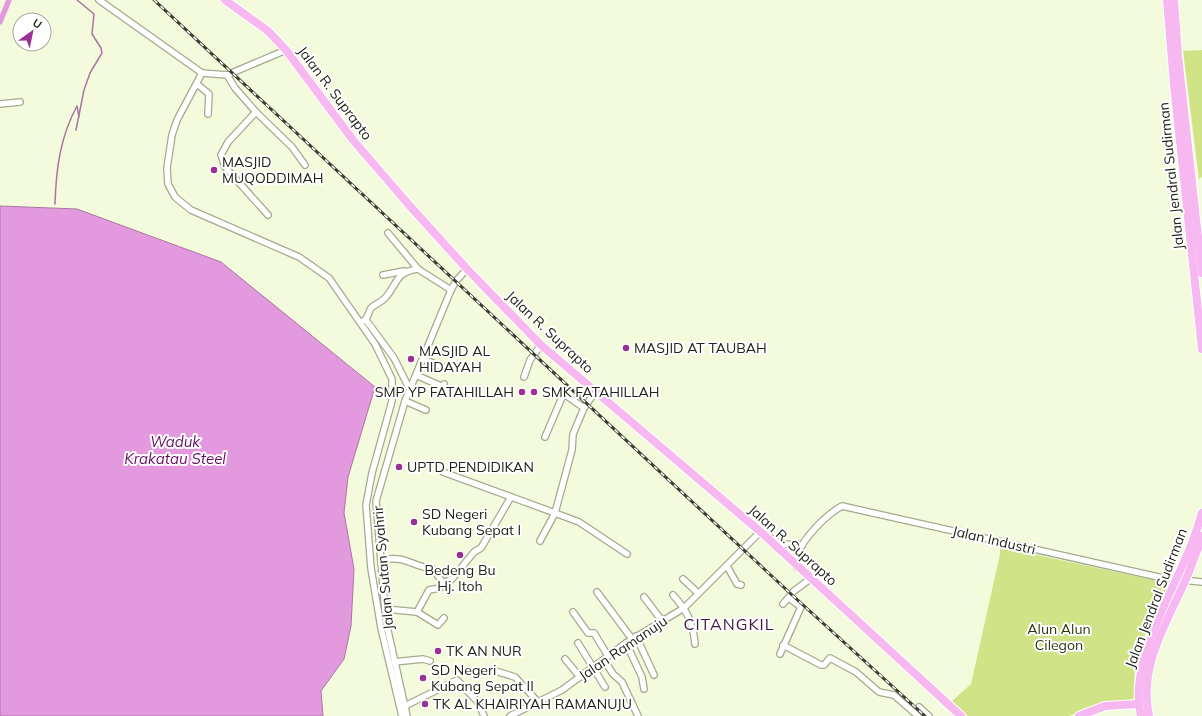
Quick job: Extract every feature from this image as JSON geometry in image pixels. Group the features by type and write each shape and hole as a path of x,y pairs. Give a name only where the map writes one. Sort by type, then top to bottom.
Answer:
{"highway":[{"name":"Jalan R. Suprapto","path":"225,0 268,31 286,50 353,140 467,269 541,345 761,533 961,716"},
{"name":"Jalan Jendral Sudirman","path":"1167,0 1174,84 1202,349"},
{"name":"Jalan Jendral Sudirman","path":"1174,0 1178,62 1202,273"},
{"name":"Jalan Jendral Sudirman","path":"1141,716 1138,704 1141,668 1202,513"},
{"name":"Jalan Jendral Sudirman","path":"1149,716 1146,692 1150,664 1171,609 1186,580 1202,536"},
{"path":"1079,716 1105,706 1138,704"}],"street":[{"path":"99,0 202,73 227,75 286,50"},
{"path":"202,73 177,120 168,154 168,184 174,197 191,210 299,257 329,278 394,358 410,390"},
{"path":"227,75 233,85 256,112 292,147 305,165"},
{"path":"197,84 209,94 208,114"},
{"path":"0,104 20,102"},
{"path":"256,112 228,142 221,155 225,167 268,215"},
{"path":"388,233 418,269 451,290"},
{"path":"383,275 418,269"},
{"name":"Jalan Sutan Syahrir","path":"407,716 394,662 385,609 376,501 405,401 451,290 456,281 467,269"},
{"path":"363,321 372,308 385,298 398,278 406,271"},
{"path":"363,321 376,344 392,379 392,401 372,473 366,505 371,568 380,628 402,716"},
{"path":"524,377 534,354 541,345"},
{"path":"422,359 443,367"},
{"path":"416,375 443,387 444,384"},
{"path":"540,541 555,513 572,450 573,434 584,408 595,392"},
{"path":"545,437 563,395 567,396 584,408"},
{"path":"405,401 426,410"},
{"path":"443,472 578,522 627,554"},
{"path":"416,612 429,590 440,588 443,583 452,578 474,552 481,548 511,497"},
{"name":"Jalan Industri","path":"797,567 797,556 802,545 826,517 842,506 1089,562 1176,579 1202,582"},
{"path":"761,533 781,544 802,545"},
{"name":"Jalan Ramanuju","path":"510,716 562,690 626,643 684,608 761,533"},
{"path":"380,560 402,559 424,568 433,569 443,583"},
{"path":"727,566 738,584 741,585"},
{"path":"682,579 698,593"},
{"path":"783,604 794,591 810,579"},
{"path":"597,592 634,638 654,675"},
{"path":"673,595 684,608 692,622 695,644"},
{"path":"644,597 662,622"},
{"path":"780,654 800,607 789,598"},
{"path":"385,609 416,612 438,625 444,618"},
{"path":"573,612 588,633 594,634 613,674 622,682 638,716"},
{"path":"578,643 595,667 605,687"},
{"path":"626,643 642,677 644,689"},
{"path":"784,645 821,665 824,665 830,658 838,661 856,672 879,692 894,695 918,716"},
{"path":"565,658 580,677"},
{"path":"394,662 423,659 430,661"},
{"path":"492,670 515,677 538,702"},
{"path":"404,706 457,680 478,702 484,716"},
{"path":"919,707 929,716"}],"green space":[{"path":"1202,50 1202,177 1199,179 1183,51"},
{"name":"Alun Alun Cilegon","path":"1000,547 1163,582 1168,588 1140,645 1135,663 1134,700 1105,702 1069,716 968,716 952,701 971,684 1000,554"}],"water":[{"name":"Waduk Krakatau Steel","path":"0,206 77,209 221,262 375,387 348,477 344,513 354,569 351,626 344,659 321,691 323,716 0,716"}],"waterway":[{"path":"0,22 9,0"},
{"path":"76,130 84,90 90,73 102,53 101,48 92,34 94,14 77,0"},
{"path":"55,204 56,179 60,154 71,118 77,106 79,117"}],"railway":[{"path":"154,0 791,594 925,716"}],"place":[{"name":"MASJID MUQODDIMAH","path":"214,170"},
{"name":"MASJID AT TAUBAH","path":"626,348"},
{"name":"MASJID AL HIDAYAH","path":"411,359"},
{"name":"SMP YP FATAHILLAH","path":"522,392"},
{"name":"SMK FATAHILLAH","path":"534,392"},
{"name":"UPTD PENDIDIKAN","path":"399,467"},
{"name":"SD Negeri Kubang Sepat I","path":"414,522"},
{"name":"Bedeng Bu Hj. Itoh","path":"460,555"},
{"name":"TK AN NUR","path":"438,651"},
{"name":"SD Negeri Kubang Sepat II","path":"423,678"},
{"name":"TK AL KHAIRIYAH RAMANUJU","path":"425,704"}],"district":[{"name":"CITANGKIL","path":"729,624"}]}
